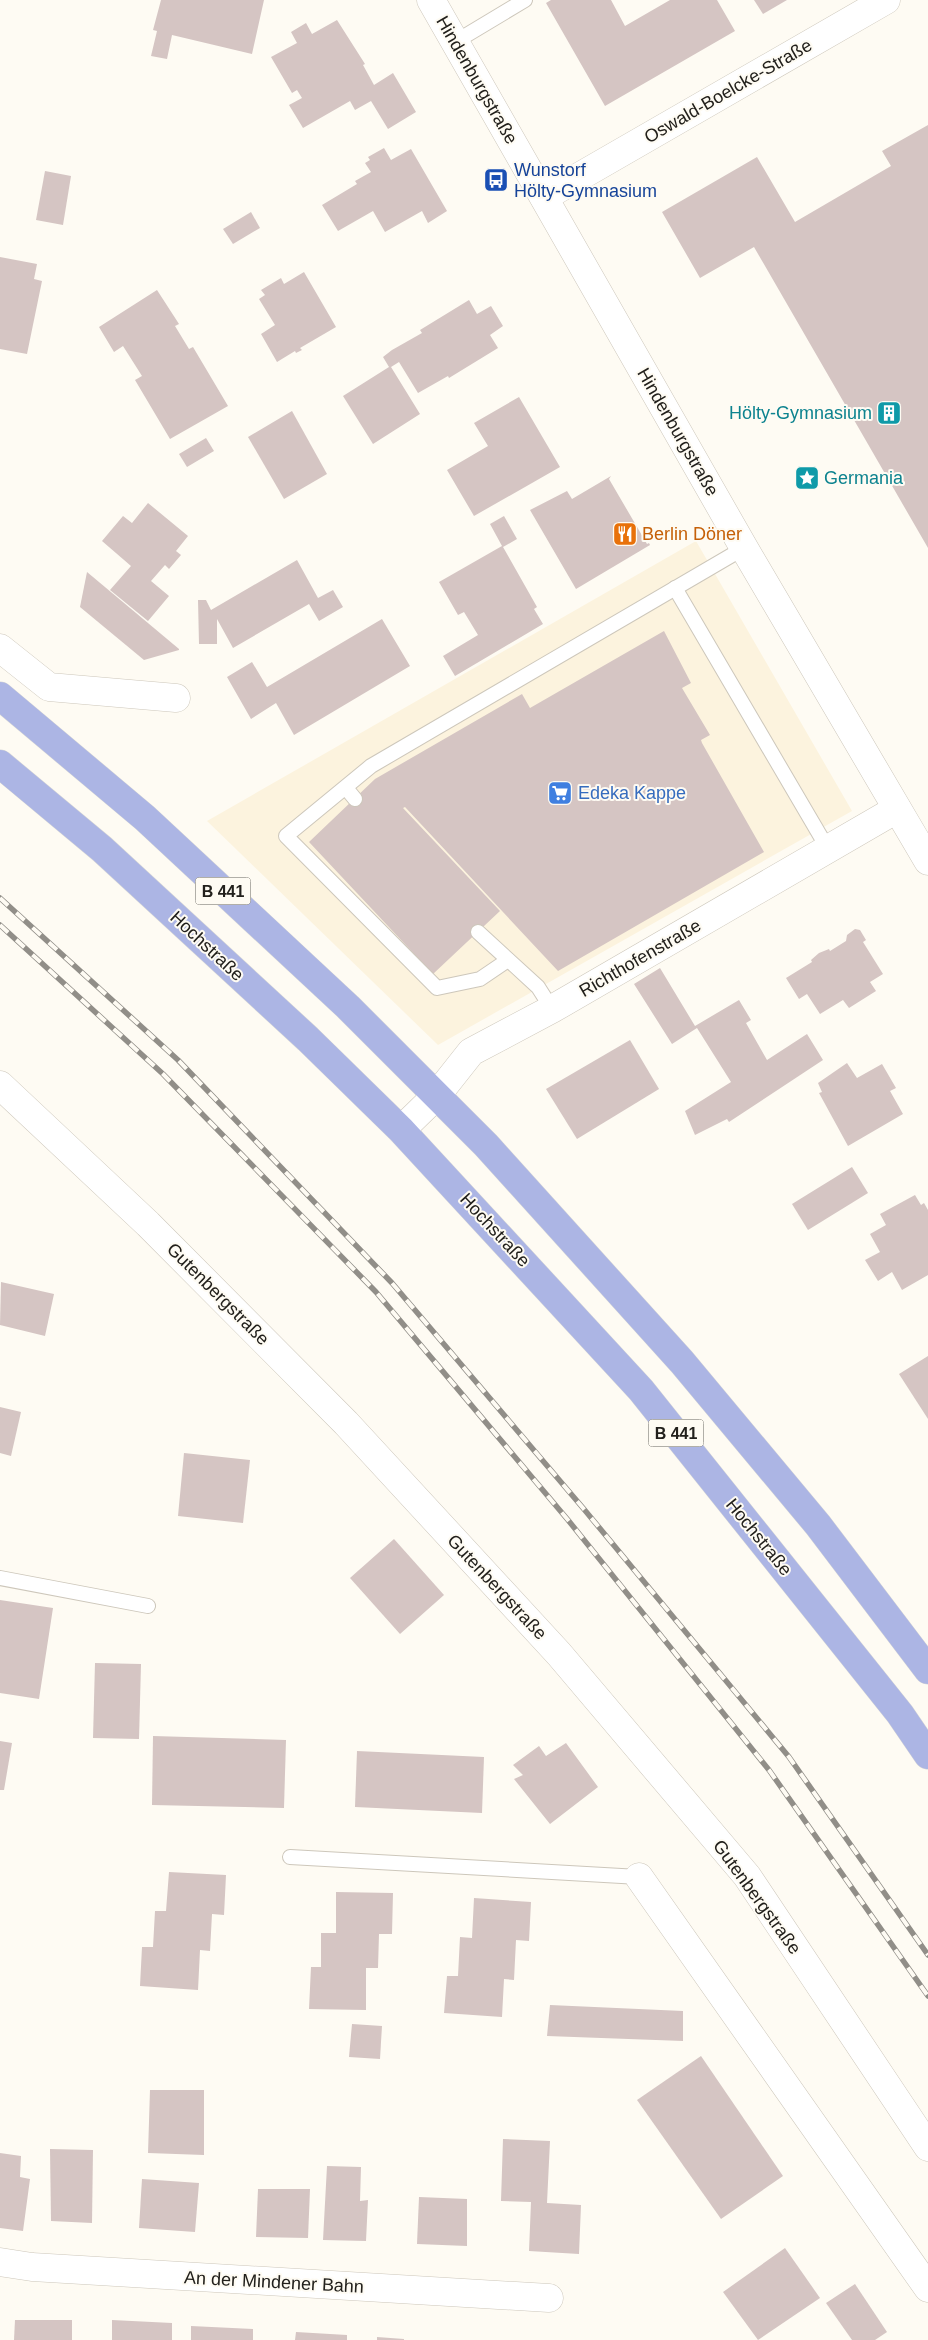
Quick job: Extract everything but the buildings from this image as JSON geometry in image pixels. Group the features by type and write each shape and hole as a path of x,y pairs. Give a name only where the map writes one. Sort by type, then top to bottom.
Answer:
{"main road":[{"name":"B 441","path":"0,696 145,818 348,1007 486,1145 682,1362 818,1525 928,1670"},
{"name":"Hochstraße","path":"0,764 102,849 308,1039 402,1130 641,1390 900,1714 928,1754"}],"street":[{"name":"Hindenburgstraße","path":"431,0 744,548 928,861"},
{"name":"Oswald-Boelcke-Straße","path":"544,197 886,0"},
{"path":"0,648 49,687 176,698"},
{"name":"Richthofenstraße","path":"402,1130 437,1095 471,1052 552,1009 897,809"},
{"name":"Gutenbergstraße","path":"0,1085 148,1224 346,1423 559,1654 747,1876 928,2147"},
{"path":"639,1877 928,2288"},
{"name":"An der Mindener Bahn","path":"0,2262 32,2267 549,2298"}],"lane":[{"path":"455,42 525,0"},
{"path":"508,960 480,979 437,988 286,836 351,794 371,766 744,548"},
{"path":"675,588 828,849"},
{"path":"478,932 538,987 552,1009"},
{"path":"0,1578 148,1606"},
{"path":"290,1857 639,1877"}],"shaded area":[{"path":"696,541 852,811 438,1045 207,821"}],"railway":[{"path":"0,898 178,1060 392,1283 583,1508 789,1757 928,1955"},
{"path":"0,925 163,1074 376,1292 568,1520 769,1770 928,1996"}],"place":[{"name":"Wunstorf Hölty-Gymnasium","path":"496,180"},
{"name":"Hölty-Gymnasium","path":"889,413"},
{"name":"Germania","path":"807,478"},
{"name":"Berlin Döner","path":"625,534"},
{"name":"Edeka Kappe","path":"560,793"}]}
